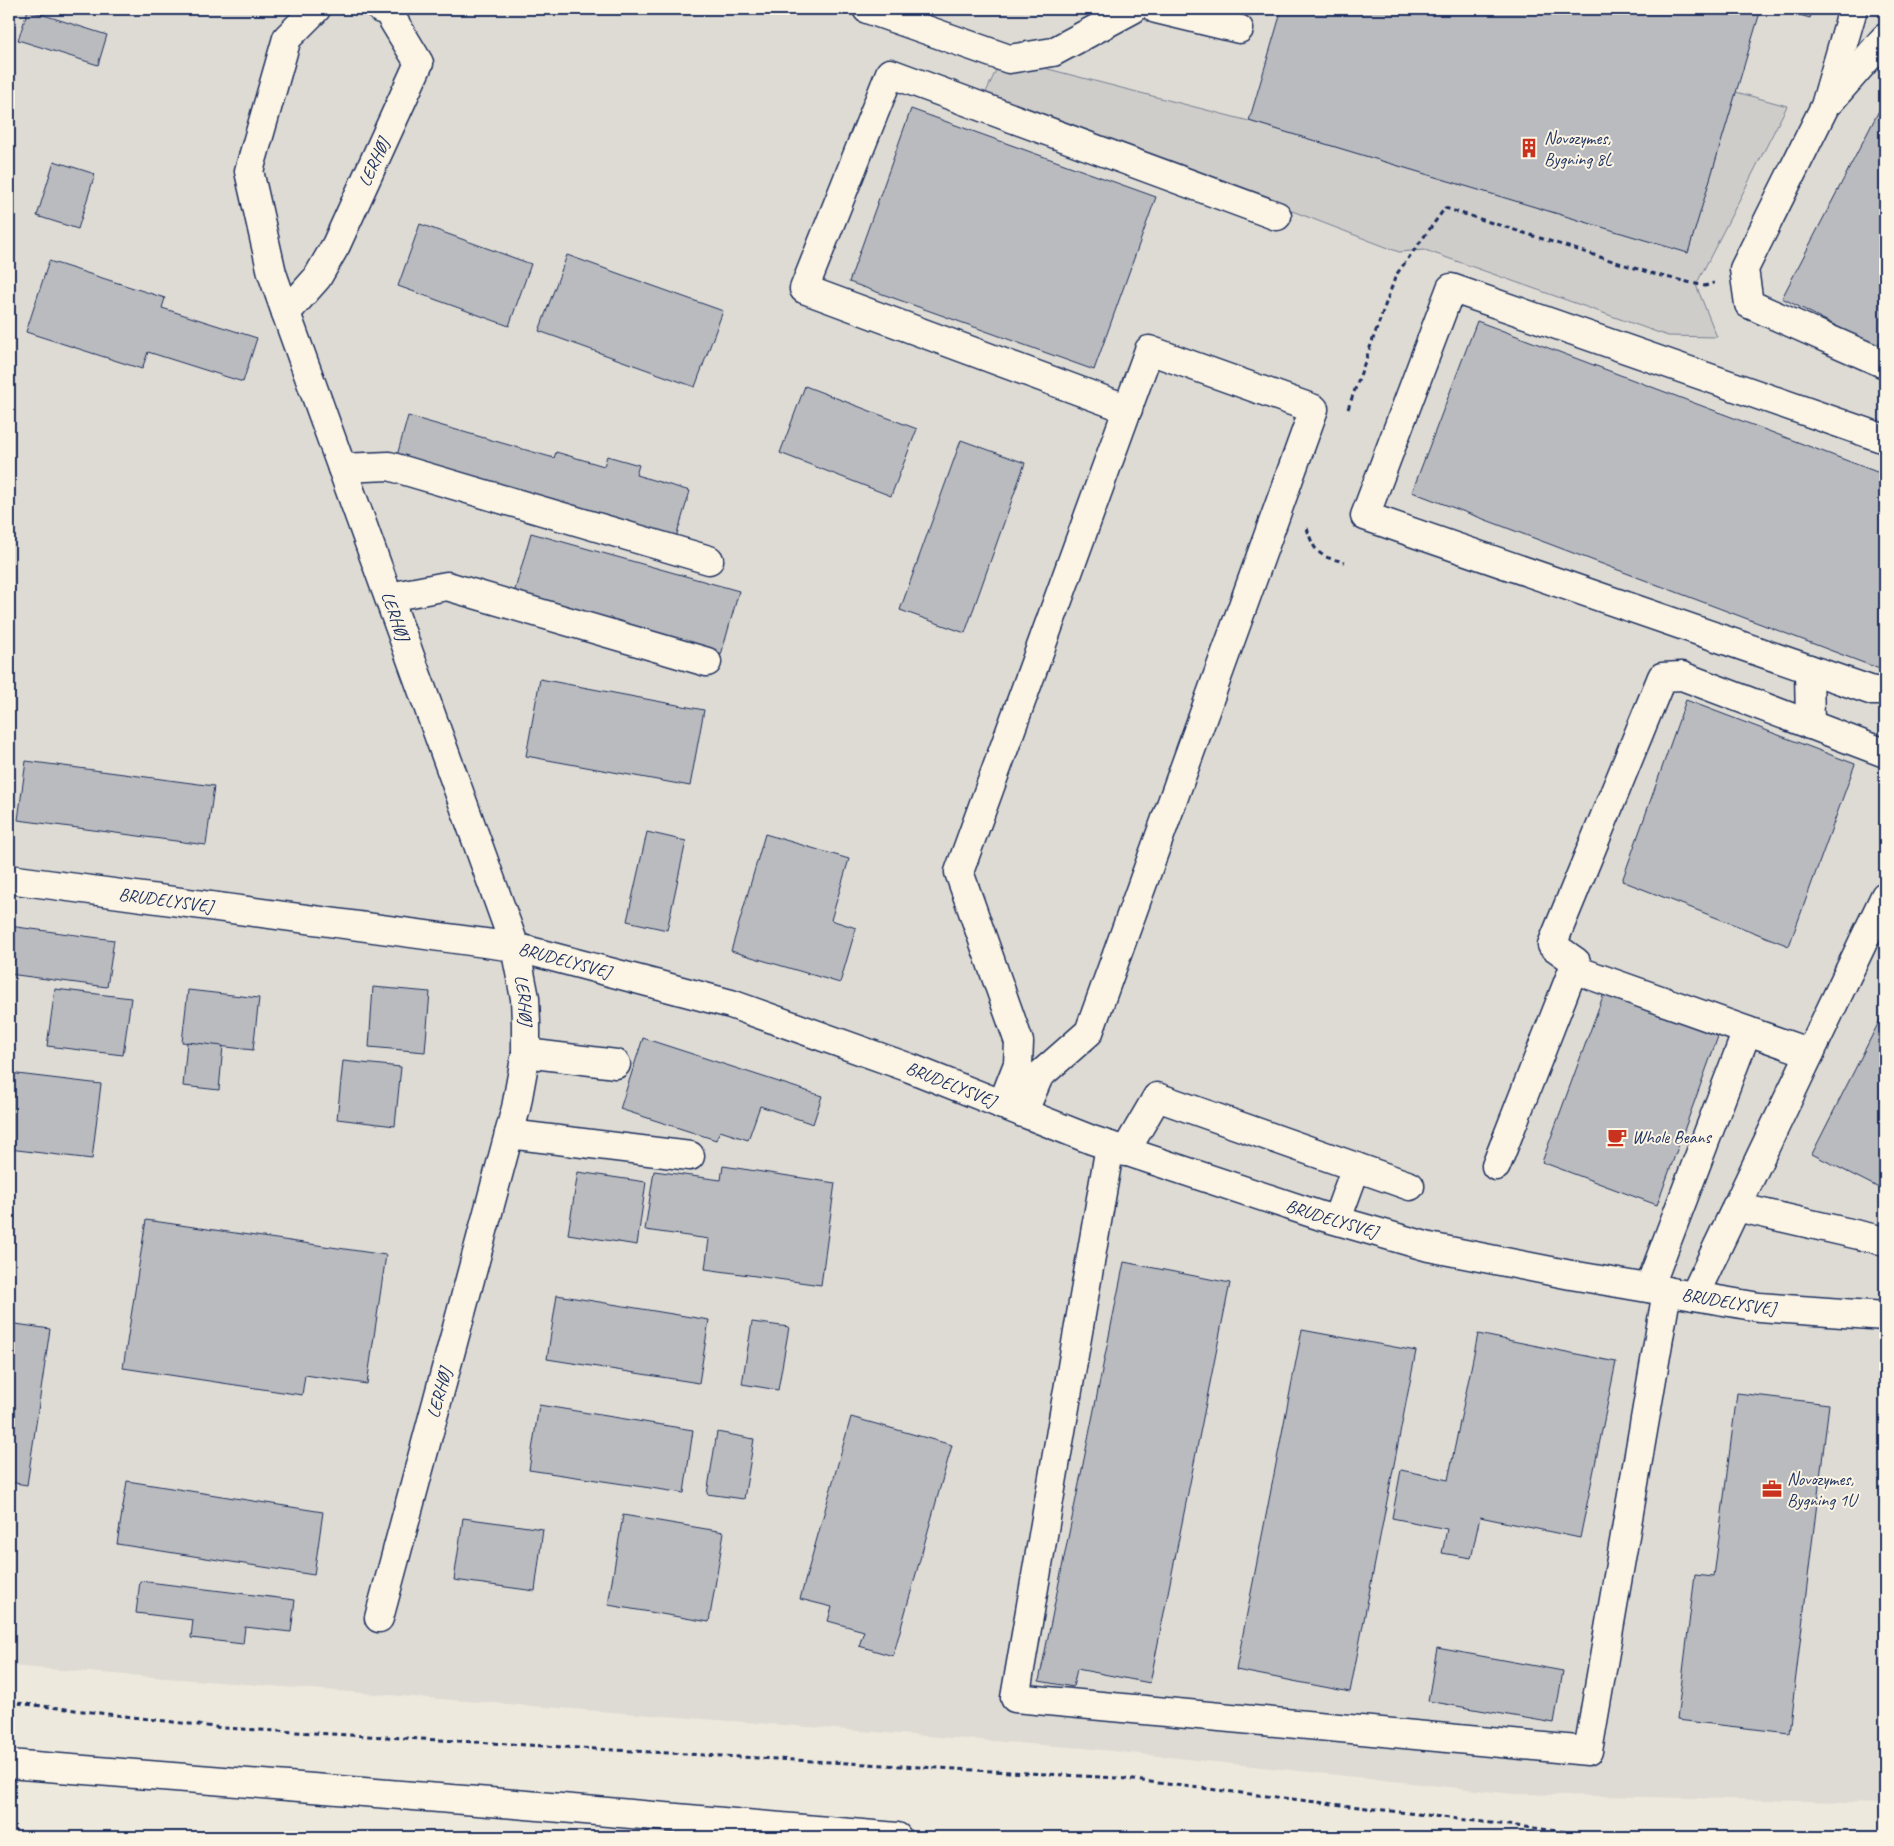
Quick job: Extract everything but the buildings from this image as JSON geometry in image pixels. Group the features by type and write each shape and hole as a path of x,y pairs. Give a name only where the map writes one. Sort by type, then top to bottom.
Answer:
{"main road":[{"name":"LERHØJ","path":"316,9 287,38 249,171 272,273 515,947 525,998 526,1054 516,1108 379,1618"},
{"name":"LERHØJ","path":"286,313 317,278 336,245 419,63 387,10 381,9"},
{"path":"867,9 1009,59 1053,52 1133,9"},
{"path":"1156,9 1239,29"},
{"path":"1853,9 1825,106 1744,269 1749,304 1885,364"},
{"path":"1825,106 1885,38"},
{"path":"1128,409 804,289 890,73 1277,216"},
{"path":"1885,439 1451,288 1364,516 1872,691 1885,691"},
{"path":"1149,350 1314,409 1089,1032 1039,1076 1012,1109 1019,1042 959,872 1149,350"},
{"path":"342,468 389,466 709,560"},
{"path":"389,597 447,586 707,662"},
{"path":"1809,669 1810,724"},
{"path":"1496,1166 1576,962 1552,945 1662,677 1682,676 1885,753"},
{"name":"BRUDELYSVEJ","path":"9,879 515,947 731,1004 910,1068 1118,1149 1321,1216 1338,1219 1429,1246 1658,1290 1759,1307 1885,1316"},
{"path":"1694,1296 1885,896"},
{"path":"1573,969 1810,1053"},
{"path":"1410,1186 1156,1097 1118,1149 1015,1698 1588,1752 1658,1290 1747,1030"},
{"path":"526,1054 616,1064"},
{"path":"509,1134 690,1156"},
{"path":"1338,1219 1356,1167"},
{"path":"1736,1207 1885,1241"},
{"path":"9,1764 505,1803 897,1837"}],"path":[{"path":"1346,415 1349,406"},
{"path":"1307,528 1312,546 1329,559 1346,562"},
{"path":"9,1702 223,1728 1117,1778 1608,1837"}],"shaded area":[{"path":"9,9 1885,9 1885,1803 1514,1794 1083,1748 9,1666"},
{"path":"1021,62 1249,121 1688,252 1736,92 1787,106 1696,285 1717,337 1668,336 1425,250 1399,252 1201,176 983,99 997,68"}],"place":[{"name":"Novozymes, Bygning 8L","path":"1529,148"},
{"name":"Whole Beans","path":"1617,1137"},
{"name":"Novozymes, Bygning 1U","path":"1772,1489"}]}
